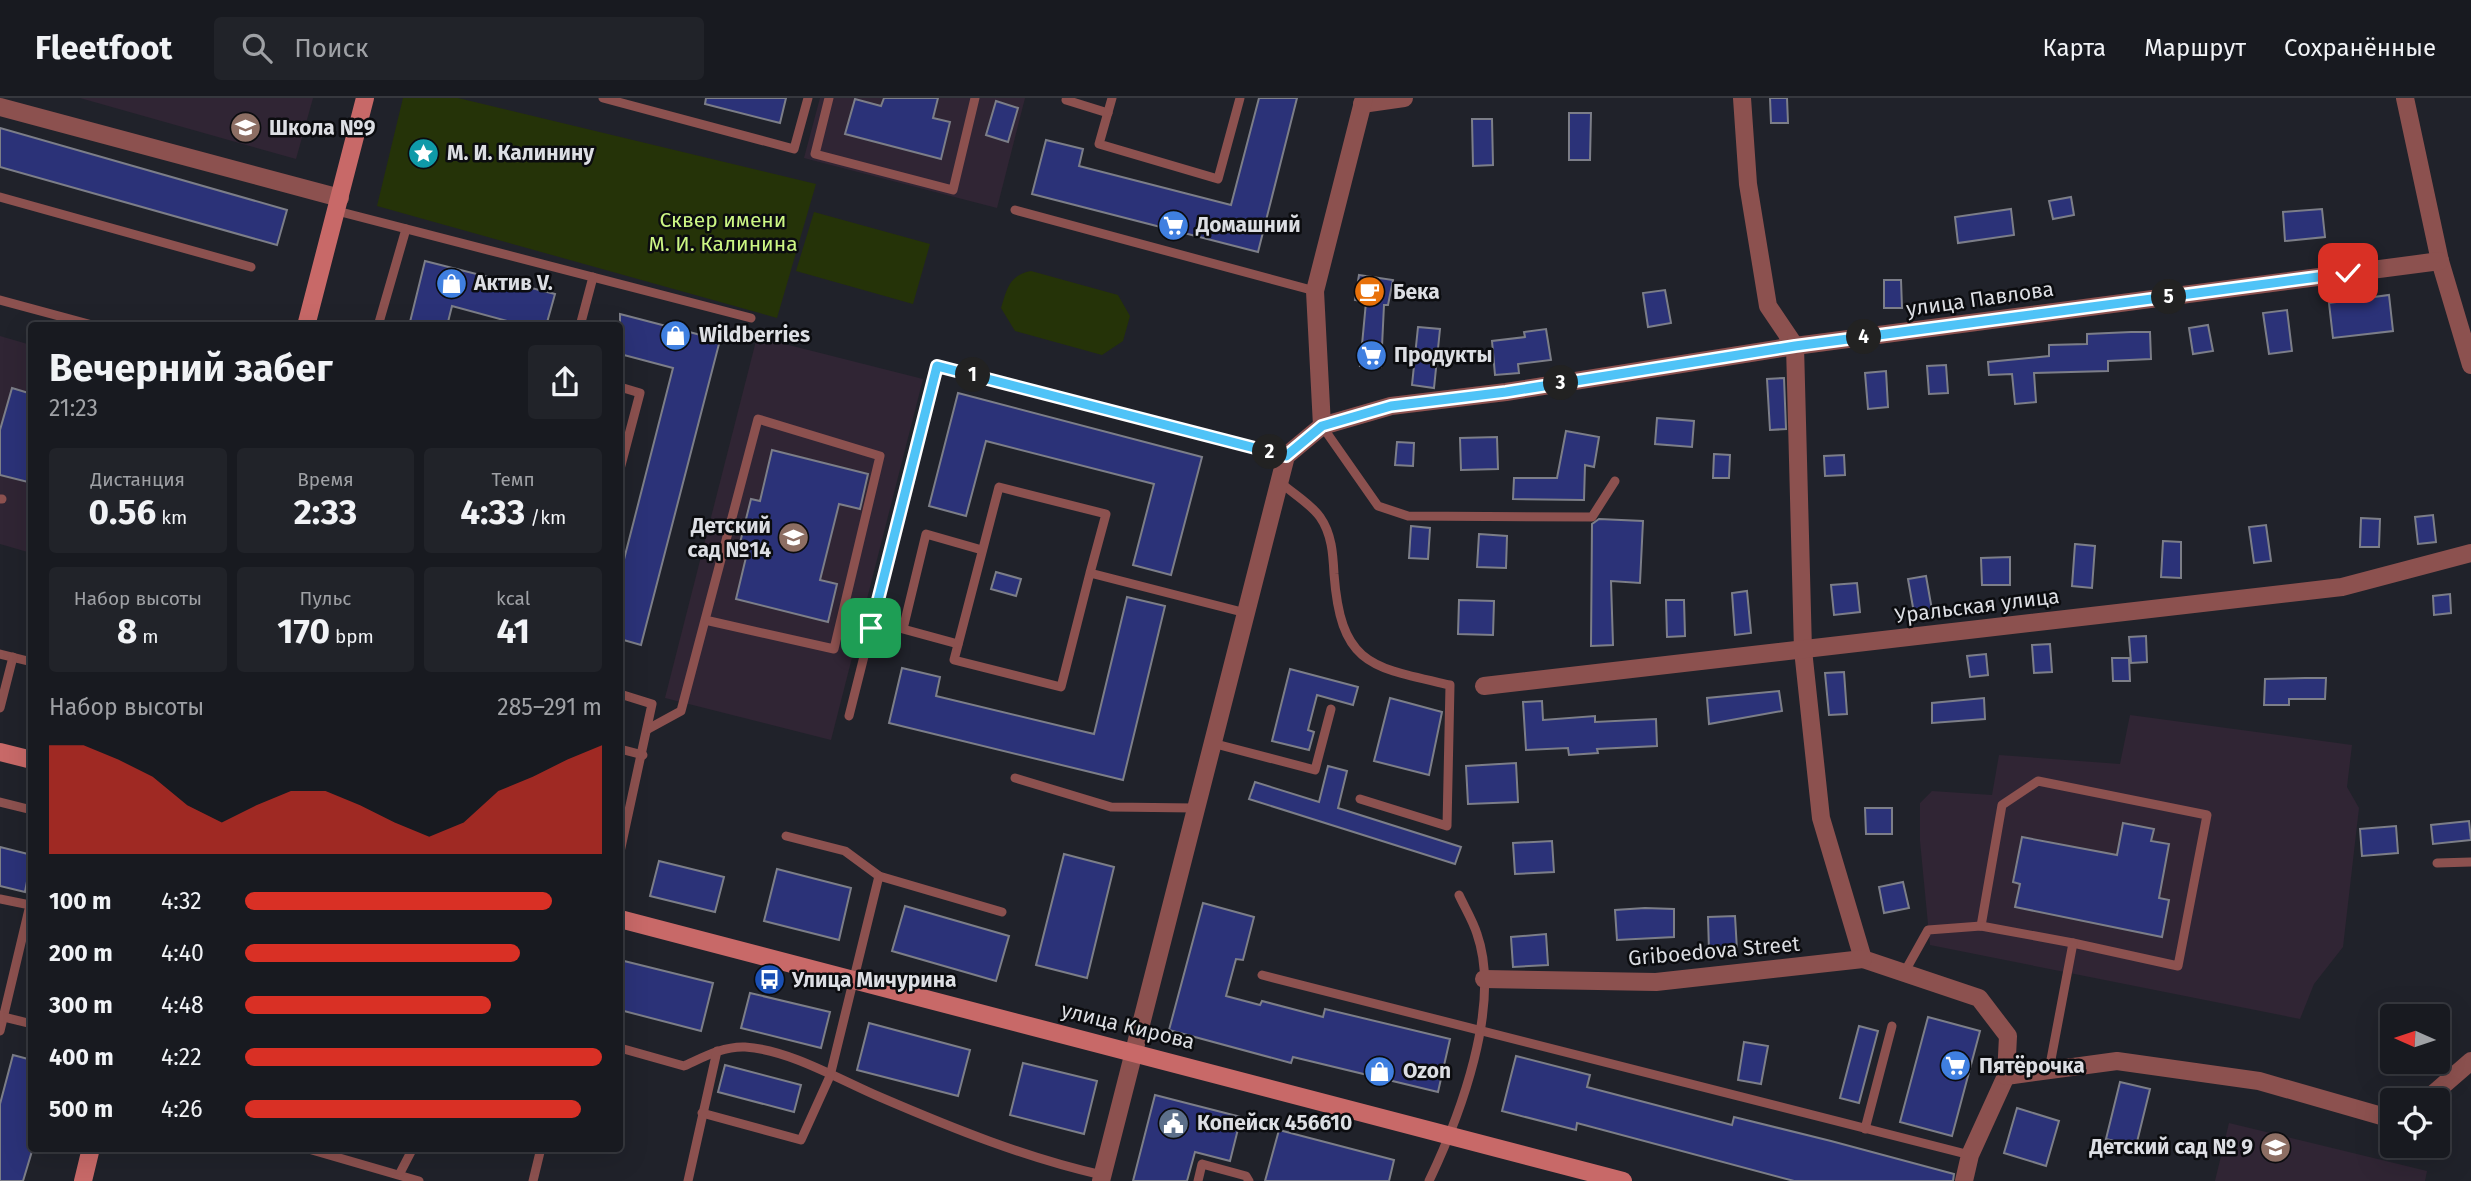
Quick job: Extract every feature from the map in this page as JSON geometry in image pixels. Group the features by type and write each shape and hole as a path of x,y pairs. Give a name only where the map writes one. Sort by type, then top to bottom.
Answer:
{"main road":[{"path":"307,322 365,98"},
{"path":"0,752 28,759"},
{"name":"улица Кирова","path":"623,920 1623,1181"},
{"path":"83,1181 90,1152"}],"street":[{"path":"1101,1178 1286,456 1322,426 1315,291 1363,101 1404,98"},
{"path":"1742,98 1748,184 1768,306 1795,346 1803,650 1821,818 1863,959 1979,998 2008,1036 2006,1076 1970,1155 1964,1181"},
{"path":"2405,98 2440,261 2471,365"},
{"path":"0,107 338,204"},
{"name":"улица Павлова","path":"1322,426 1391,406 1506,392 1795,346 2440,261"},
{"name":"Уральская улица","path":"1484,686 2342,586 2471,552"},
{"name":"Griboedova Street","path":"1484,979 1656,982 1863,959"},
{"path":"2006,1076 2117,1061 2246,1079 2380,1116"},
{"path":"2440,1088 2471,1061"}],"lane":[{"path":"603,98 794,149 808,98"},
{"path":"829,98 815,154 953,190 975,98"},
{"path":"1066,98 1108,113"},
{"path":"1112,98 1099,144 1218,179 1240,98"},
{"path":"0,197 251,267"},
{"path":"338,204 406,229 751,318"},
{"path":"1015,210 1315,291"},
{"path":"379,322 406,229"},
{"path":"581,322 593,277"},
{"path":"0,300 81,322"},
{"path":"849,716 937,366 1286,456"},
{"path":"623,388 640,393 623,458"},
{"path":"648,729 681,711 758,419 880,456 834,649 705,620"},
{"path":"1322,426 1378,506 1408,516 1592,517 1615,481"},
{"path":"1280,482 1320,517 1332,545 1337,612 1357,654 1389,671 1450,685 1447,826 1360,799"},
{"path":"999,487 1106,514 1090,573 1061,687 954,660 999,487"},
{"path":"958,644 903,629 926,534 982,550"},
{"path":"1090,573 1246,613"},
{"path":"0,654 28,661"},
{"path":"0,708 13,657"},
{"path":"623,695 652,704 623,839"},
{"path":"1212,743 1315,770 1331,709"},
{"path":"623,751 643,755"},
{"path":"1015,778 1111,807 1195,808"},
{"path":"1903,973 1928,930 1981,926 2178,966 2207,815 2038,781 2002,805 1981,926"},
{"path":"0,802 28,809"},
{"path":"786,836 845,851 879,876 1002,912"},
{"path":"2437,863 2471,862"},
{"path":"702,1113 801,1140 830,1076 879,876"},
{"path":"1429,1181 1451,1136 1479,1033 1484,979 1478,935 1459,895"},
{"path":"0,899 28,905"},
{"path":"0,1031 28,913"},
{"path":"2049,1070 2073,943"},
{"path":"1262,975 1479,1033 1970,1155"},
{"path":"2,1016 28,1023"},
{"path":"1865,1129 1892,1026"},
{"path":"623,1049 684,1066 716,1051 744,1047 807,1063 830,1076 932,1119 1101,1178"},
{"path":"688,1181 716,1051"},
{"path":"320,1152 400,1173 419,1181"},
{"path":"400,1173 411,1152"},
{"path":"533,1181 540,1152"},
{"path":"1198,1181 1202,1164 1246,1176 1248,1181"}],"shaded area":[{"name":"Школа №9","path":"80,98 313,98 296,159"},
{"path":"820,98 1025,98 997,208 804,158"},
{"path":"0,336 28,344 28,552 0,544"},
{"name":"Детский сад №14","path":"757,337 923,379 831,740 665,698"},
{"path":"2130,715 2352,745 2347,787 2359,808 2343,947 2314,984 2300,1019 1930,945 1920,841 1920,803 1932,791 1992,795 1999,755 2120,764"},
{"name":"Детский сад № 9","path":"2229,1123 2427,1171 2425,1181 2215,1181"}],"green space":[{"name":"Сквер имени М. И. Калинина","path":"403,98 458,98 816,184 777,318 377,206"},
{"path":"814,212 930,244 913,304 796,271"},
{"path":"1031,271 1118,295 1130,316 1123,341 1102,355 1015,331 1001,308 1013,279"}],"building":[{"path":"706,98 786,98 780,123 705,104"},
{"path":"884,98 938,98 933,118 950,122 941,159 845,134 855,99 881,106"},
{"path":"1259,98 1297,98 1258,252 1032,194 1046,140 1083,149 1079,166 1231,205"},
{"path":"1770,98 1787,98 1788,123 1771,123"},
{"path":"996,101 1018,108 1008,142 986,135"},
{"path":"1569,113 1591,113 1590,160 1569,160"},
{"path":"1472,119 1492,119 1493,165 1473,166"},
{"path":"0,128 287,210 277,245 0,167"},
{"path":"2071,197 2074,215 2053,219 2049,201"},
{"path":"2011,209 2014,235 1958,243 1955,217"},
{"path":"2322,209 2325,237 2285,241 2283,212"},
{"path":"425,261 555,294 547,322 511,322 452,306 448,322 410,322"},
{"path":"1359,275 1393,280 1388,305 1384,305 1381,367 1360,366 1366,302 1355,300"},
{"path":"1884,280 1901,280 1902,308 1884,308"},
{"path":"1665,290 1671,323 1648,327 1643,293"},
{"path":"2389,295 2393,331 2333,338 2329,303"},
{"path":"2287,310 2292,351 2269,354 2263,313"},
{"path":"620,314 720,340 641,645 623,640 623,563 673,368 623,355 623,322 620,322"},
{"path":"2208,325 2213,351 2193,354 2189,328"},
{"path":"1418,327 1440,329 1434,388 1412,385"},
{"path":"1546,329 1551,360 1518,364 1519,373 1495,375 1492,341 1525,337 1524,332"},
{"path":"2150,332 2151,359 2108,361 2108,371 2034,373 2036,402 2015,404 2012,374 1989,375 1988,362 2049,356 2049,345 2087,344 2087,334"},
{"path":"1946,365 1948,393 1929,394 1927,366"},
{"path":"1886,371 1888,407 1868,409 1865,373"},
{"path":"1784,378 1786,429 1770,430 1767,379"},
{"path":"12,388 28,393 28,482 0,475 0,430"},
{"path":"958,393 1202,457 1171,575 1133,565 1154,484 986,441 966,516 929,506"},
{"path":"1657,418 1694,421 1692,447 1655,444"},
{"path":"1566,431 1599,437 1594,467 1585,465 1584,500 1513,499 1514,478 1557,478"},
{"path":"1497,437 1498,469 1461,470 1460,438"},
{"path":"1397,442 1414,443 1413,466 1395,465"},
{"path":"772,450 868,474 860,509 839,504 820,580 837,584 828,622 736,599 748,549 739,547 751,499 760,501"},
{"path":"1714,454 1730,455 1729,478 1713,478"},
{"path":"1844,455 1845,475 1825,476 1824,456"},
{"path":"2433,515 2436,542 2418,544 2415,517"},
{"path":"2361,518 2380,519 2379,547 2360,547"},
{"path":"1599,519 1643,521 1640,583 1611,581 1613,645 1591,646 1592,524"},
{"path":"2266,525 2271,561 2254,563 2249,527"},
{"path":"1411,526 1430,528 1428,559 1409,558"},
{"path":"1479,534 1507,536 1506,568 1477,567"},
{"path":"2163,541 2181,542 2181,578 2161,577"},
{"path":"2075,544 2095,546 2092,588 2072,586"},
{"path":"2010,557 2010,585 1982,585 1981,558"},
{"path":"996,572 1021,579 1016,596 991,589"},
{"path":"1926,576 1932,610 1914,613 1908,579"},
{"path":"1857,583 1860,612 1834,615 1831,585"},
{"path":"1747,591 1751,633 1735,635 1732,593"},
{"path":"2450,594 2451,613 2434,615 2433,596"},
{"path":"1127,597 1165,606 1123,780 889,723 902,668 940,677 936,696 1094,734"},
{"path":"1459,600 1494,601 1493,635 1458,634"},
{"path":"1666,600 1684,600 1685,636 1667,637"},
{"path":"2146,636 2147,662 2131,663 2129,637"},
{"path":"2050,644 2052,672 2034,673 2032,645"},
{"path":"1986,654 1988,675 1970,677 1967,656"},
{"path":"2112,658 2129,658 2130,681 2113,681"},
{"path":"1290,669 1358,687 1353,705 1317,695 1308,730 1314,732 1309,750 1272,741"},
{"path":"1844,672 1847,714 1829,715 1825,673"},
{"path":"2326,678 2325,699 2289,699 2289,705 2264,705 2265,679"},
{"path":"1779,691 1782,711 1709,724 1707,698"},
{"path":"1390,698 1442,712 1429,775 1374,761"},
{"path":"1984,698 1985,719 1932,723 1932,703"},
{"path":"1542,701 1543,720 1595,716 1595,722 1656,719 1657,746 1597,749 1598,753 1569,755 1568,748 1526,750 1523,702"},
{"path":"1516,763 1518,802 1468,804 1466,766"},
{"path":"1328,766 1347,771 1338,808 1461,847 1455,864 1249,799 1255,782 1319,802"},
{"path":"1865,808 1892,808 1892,834 1866,834"},
{"path":"2469,821 2471,840 2433,844 2431,825"},
{"path":"2123,823 2154,829 2151,841 2169,844 2159,898 2169,900 2162,937 2015,907 2020,884 2013,882 2022,837 2117,855"},
{"path":"2396,826 2398,853 2362,856 2360,829"},
{"path":"1552,841 1554,872 1515,874 1513,843"},
{"path":"0,847 28,854 25,892 0,886"},
{"path":"1064,854 1114,867 1087,978 1036,965"},
{"path":"659,861 724,877 715,912 650,896"},
{"path":"777,869 851,888 839,940 764,921"},
{"path":"1903,882 1909,908 1884,913 1879,887"},
{"path":"1203,903 1254,917 1243,960 1236,959 1226,996 1260,1005 1262,1001 1323,1017 1325,1009 1450,1039 1438,1092 1293,1057 1291,1063 1169,1030"},
{"path":"905,906 1009,936 996,981 892,951"},
{"path":"1674,909 1674,937 1617,940 1615,910"},
{"path":"1735,916 1737,950 1709,951 1708,917"},
{"path":"1546,934 1548,965 1513,967 1511,937"},
{"path":"623,961 713,983 701,1031 623,1011"},
{"path":"750,993 830,1012 821,1048 741,1028"},
{"path":"1928,1017 1980,1031 1952,1136 1900,1122"},
{"path":"869,1023 970,1050 958,1096 857,1070"},
{"path":"1859,1026 1878,1031 1859,1103 1840,1098"},
{"path":"1744,1042 1768,1046 1761,1084 1738,1080"},
{"path":"13,1055 28,1059 28,1152 32,1152 23,1181 0,1181 0,1104"},
{"path":"1516,1056 1590,1075 1587,1087 1732,1125 1734,1117 1831,1141 1954,1174 1953,1181 1794,1181 1577,1123 1576,1130 1502,1111"},
{"path":"1023,1063 1097,1081 1084,1134 1010,1115"},
{"path":"725,1065 801,1085 794,1112 718,1092"},
{"path":"2120,1082 2150,1089 2136,1146 2106,1139"},
{"path":"1155,1095 1241,1117 1230,1161 1195,1152 1187,1181 1133,1181"},
{"path":"2017,1108 2059,1121 2046,1166 2004,1153"},
{"path":"1279,1130 1394,1160 1389,1181 1265,1181"}],"place":[{"name":"Школа №9","path":"246,128"},
{"name":"М. И. Калинину","path":"424,153"},
{"name":"Домашний","path":"1173,225"},
{"name":"Актив V.","path":"451,283"},
{"name":"Бека","path":"1370,292"},
{"name":"Wildberries","path":"676,335"},
{"name":"Продукты","path":"1371,355"},
{"name":"Детский сад №14","path":"794,538"},
{"name":"Улица Мичурина","path":"769,980"},
{"name":"Пятёрочка","path":"1956,1066"},
{"name":"Ozon","path":"1380,1071"},
{"name":"Копейск 456610","path":"1174,1123"},
{"name":"Детский сад № 9","path":"2276,1147"}],"route":[{"path":"871,628 937,366 1286,456 1322,426 1391,406 1506,392 1795,346 2348,273"}]}
